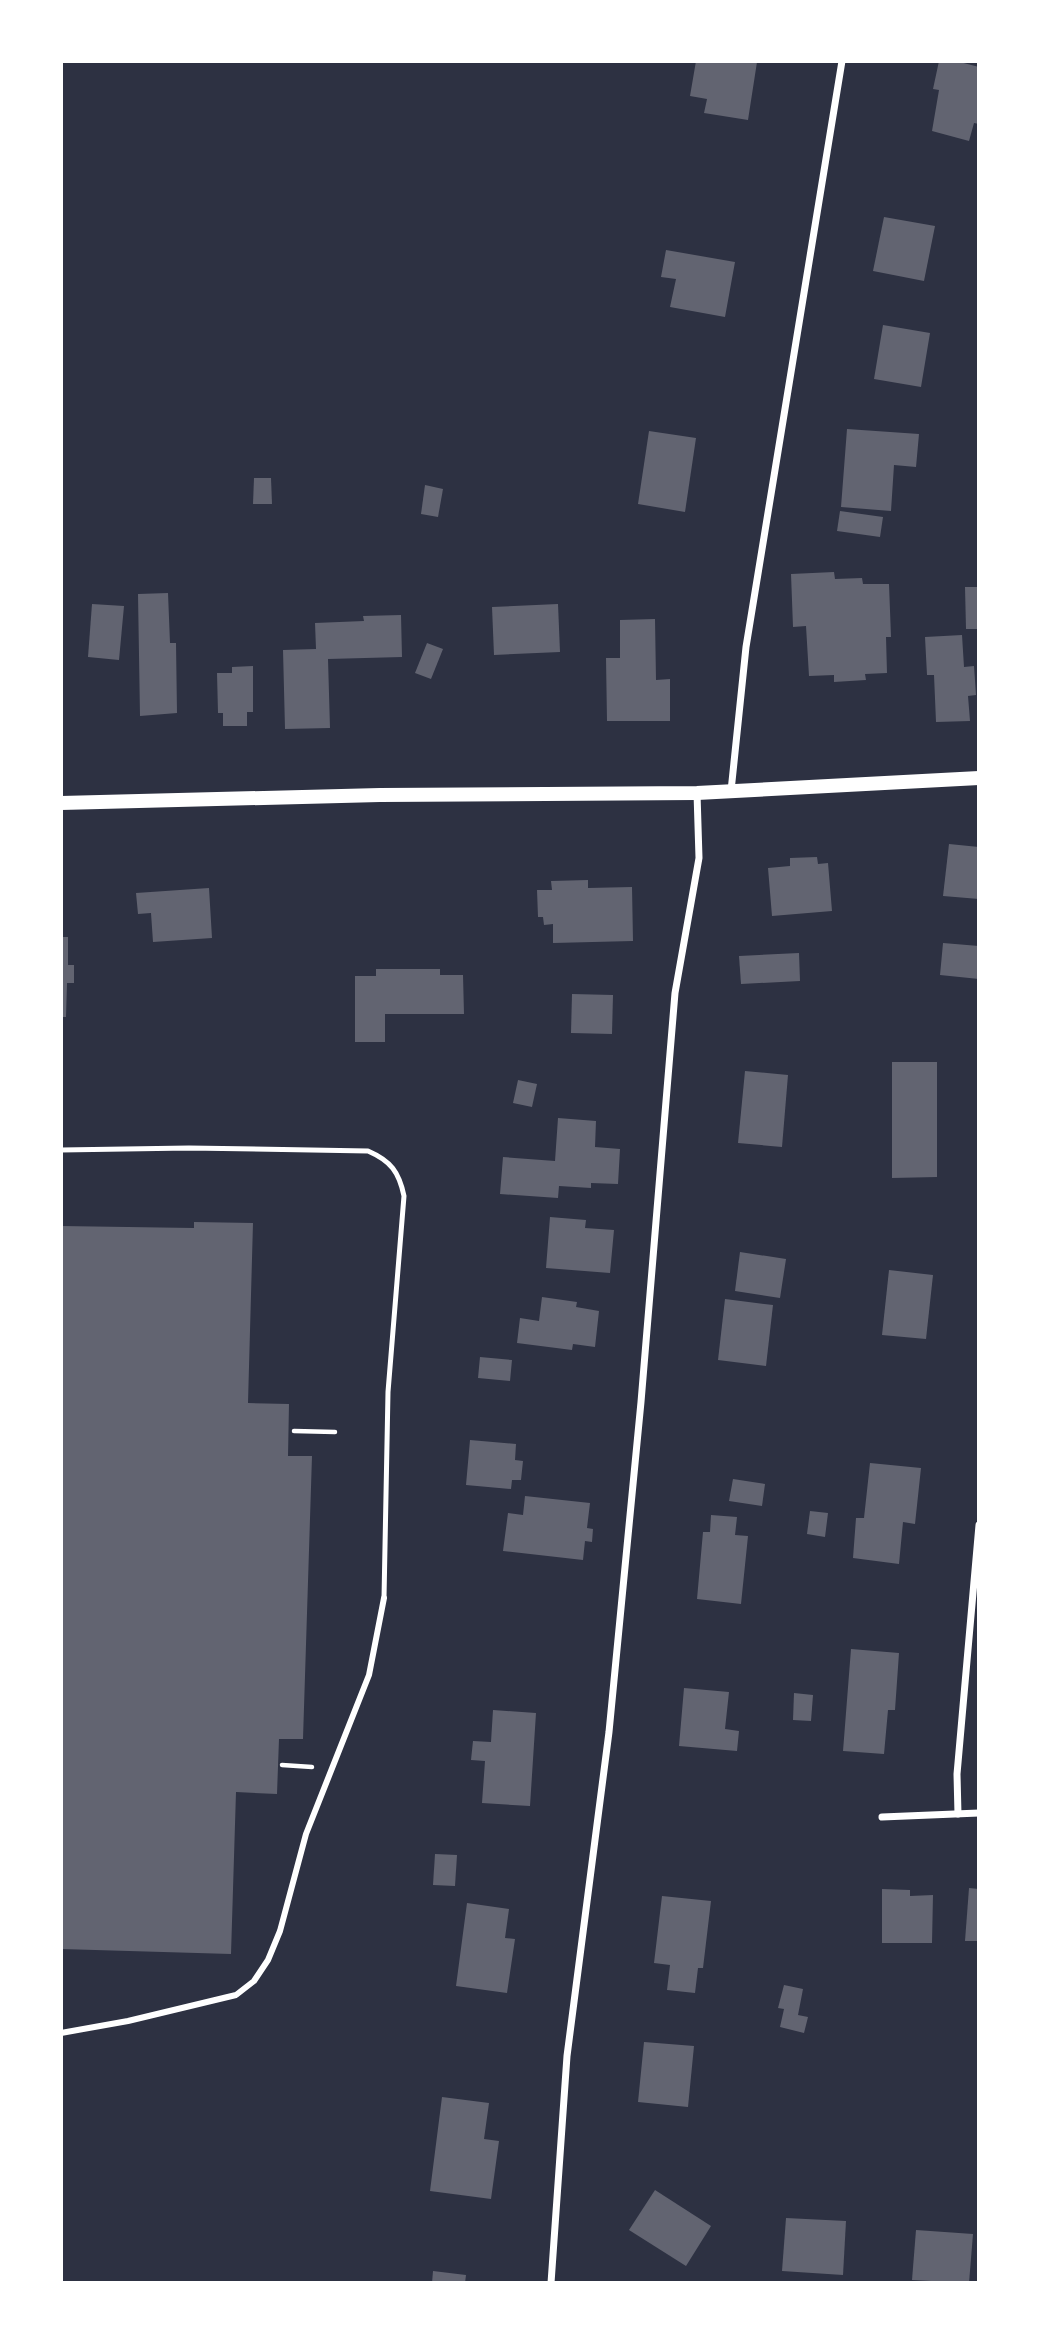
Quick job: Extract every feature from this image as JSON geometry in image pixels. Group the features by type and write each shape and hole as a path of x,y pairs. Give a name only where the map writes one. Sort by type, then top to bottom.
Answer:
{"main road":[{"path":"61,803 380,795 697,793 979,778"}],"street":[{"path":"731,792 746,647 832,106 842,61"},
{"path":"551,2283 567,2056 610,1718 641,1402 675,993 699,858 697,793"},
{"path":"958,1814 957,1774 979,1525"},
{"path":"61,2033 128,2021 236,1995 254,1981 268,1960 280,1931 306,1834 369,1675 384,1598"},
{"path":"882,1818 979,1813"}],"lane":[{"path":"61,1150 189,1148 368,1151 380,1156 395,1171 400,1178 404,1196 388,1392 384,1598"}],"path":[{"path":"294,1432 335,1432"},
{"path":"282,1765 331,1769"}],"building":[{"path":"696,61 757,62 748,120 704,113 707,99 690,96"},
{"path":"939,61 956,61 979,67 979,124 974,123 969,141 932,131 939,90 933,89"},
{"path":"884,217 935,226 924,281 873,271"},
{"path":"666,250 735,262 725,317 670,307 676,279 661,277"},
{"path":"883,325 930,333 921,387 874,379"},
{"path":"847,429 919,434 916,467 894,465 891,511 841,507"},
{"path":"649,431 696,438 685,512 638,504"},
{"path":"254,478 271,478 272,504 253,504"},
{"path":"425,485 443,489 438,517 421,514"},
{"path":"840,511 883,517 880,537 837,531"},
{"path":"834,572 835,579 862,578 863,584 889,584 891,637 886,637 887,673 865,674 866,680 834,682 834,675 809,676 806,626 793,627 791,574"},
{"path":"965,587 979,587 979,629 966,629"},
{"path":"168,593 170,643 176,643 177,713 140,716 138,594"},
{"path":"92,604 124,606 119,660 88,657"},
{"path":"558,604 560,652 494,655 492,607"},
{"path":"401,615 402,657 328,659 330,728 285,729 283,650 316,649 315,623 364,621 363,616"},
{"path":"655,619 656,680 670,679 670,721 607,721 606,658 620,658 620,620"},
{"path":"962,635 964,667 974,666 976,695 968,696 970,721 936,722 934,675 927,675 925,637"},
{"path":"427,643 443,649 431,679 415,673"},
{"path":"253,666 253,712 247,712 247,726 223,726 223,713 218,713 217,673 232,673 232,667"},
{"path":"949,844 979,847 979,899 943,896"},
{"path":"817,857 818,864 828,863 832,911 772,916 768,868 790,866 790,858"},
{"path":"588,880 588,888 632,887 633,941 553,943 553,924 544,925 543,917 538,917 537,890 552,890 551,881"},
{"path":"209,888 212,938 153,942 151,913 138,914 136,893"},
{"path":"61,937 68,937 68,965 74,965 74,983 67,983 66,1017 61,1017"},
{"path":"943,943 979,946 979,979 940,975"},
{"path":"799,953 800,981 741,984 739,956"},
{"path":"376,969 440,969 440,975 463,975 464,1014 385,1014 385,1042 355,1042 355,976 376,976"},
{"path":"572,994 613,995 612,1034 571,1033"},
{"path":"892,1062 937,1062 937,1177 892,1178"},
{"path":"745,1071 788,1075 782,1147 738,1143"},
{"path":"518,1080 537,1084 532,1107 513,1103"},
{"path":"558,1118 596,1121 595,1147 620,1149 618,1184 591,1183 591,1188 559,1186 558,1198 500,1194 503,1157 555,1161"},
{"path":"550,1217 586,1220 585,1228 614,1230 610,1273 546,1268"},
{"path":"194,1222 253,1223 248,1403 289,1404 288,1456 312,1456 303,1739 279,1739 277,1794 236,1792 231,1954 61,1949 61,1226 194,1228"},
{"path":"740,1252 786,1259 780,1298 735,1291"},
{"path":"889,1270 933,1275 926,1339 882,1335"},
{"path":"542,1297 577,1302 576,1307 599,1311 595,1347 573,1344 572,1350 517,1343 520,1318 539,1321"},
{"path":"725,1299 773,1305 766,1366 718,1360"},
{"path":"480,1357 512,1360 510,1381 478,1378"},
{"path":"470,1440 516,1444 515,1460 523,1461 521,1480 512,1480 511,1489 466,1485"},
{"path":"870,1463 921,1468 915,1524 903,1522 899,1564 853,1558 856,1518 864,1518"},
{"path":"733,1479 765,1484 762,1506 729,1501"},
{"path":"525,1496 590,1503 587,1528 593,1529 592,1542 585,1541 583,1560 503,1551 508,1513 523,1515"},
{"path":"810,1511 828,1513 825,1537 807,1534"},
{"path":"711,1515 737,1517 735,1535 748,1536 741,1604 697,1599 703,1532 710,1532"},
{"path":"851,1649 899,1653 895,1710 888,1710 884,1754 843,1751"},
{"path":"684,1688 729,1692 725,1729 739,1731 737,1751 679,1746"},
{"path":"794,1693 813,1695 811,1721 793,1720"},
{"path":"493,1710 536,1713 530,1806 482,1803 485,1761 471,1760 473,1741 491,1742"},
{"path":"435,1854 457,1855 455,1886 433,1885"},
{"path":"969,1888 979,1889 979,1941 965,1941"},
{"path":"882,1889 910,1890 910,1896 933,1895 932,1943 882,1943"},
{"path":"662,1896 711,1901 703,1968 698,1968 695,1993 667,1990 670,1965 654,1963"},
{"path":"467,1903 509,1909 505,1938 515,1939 507,1993 456,1986"},
{"path":"784,1985 803,1989 798,2015 808,2017 804,2033 780,2027 784,2009 778,2008"},
{"path":"644,2042 694,2046 688,2107 638,2102"},
{"path":"442,2097 489,2103 484,2139 499,2141 491,2199 430,2191"},
{"path":"655,2190 711,2226 686,2266 629,2230"},
{"path":"786,2218 846,2221 843,2275 782,2271"},
{"path":"916,2230 973,2234 969,2283 912,2280"},
{"path":"433,2271 466,2275 465,2283 432,2283"}]}
